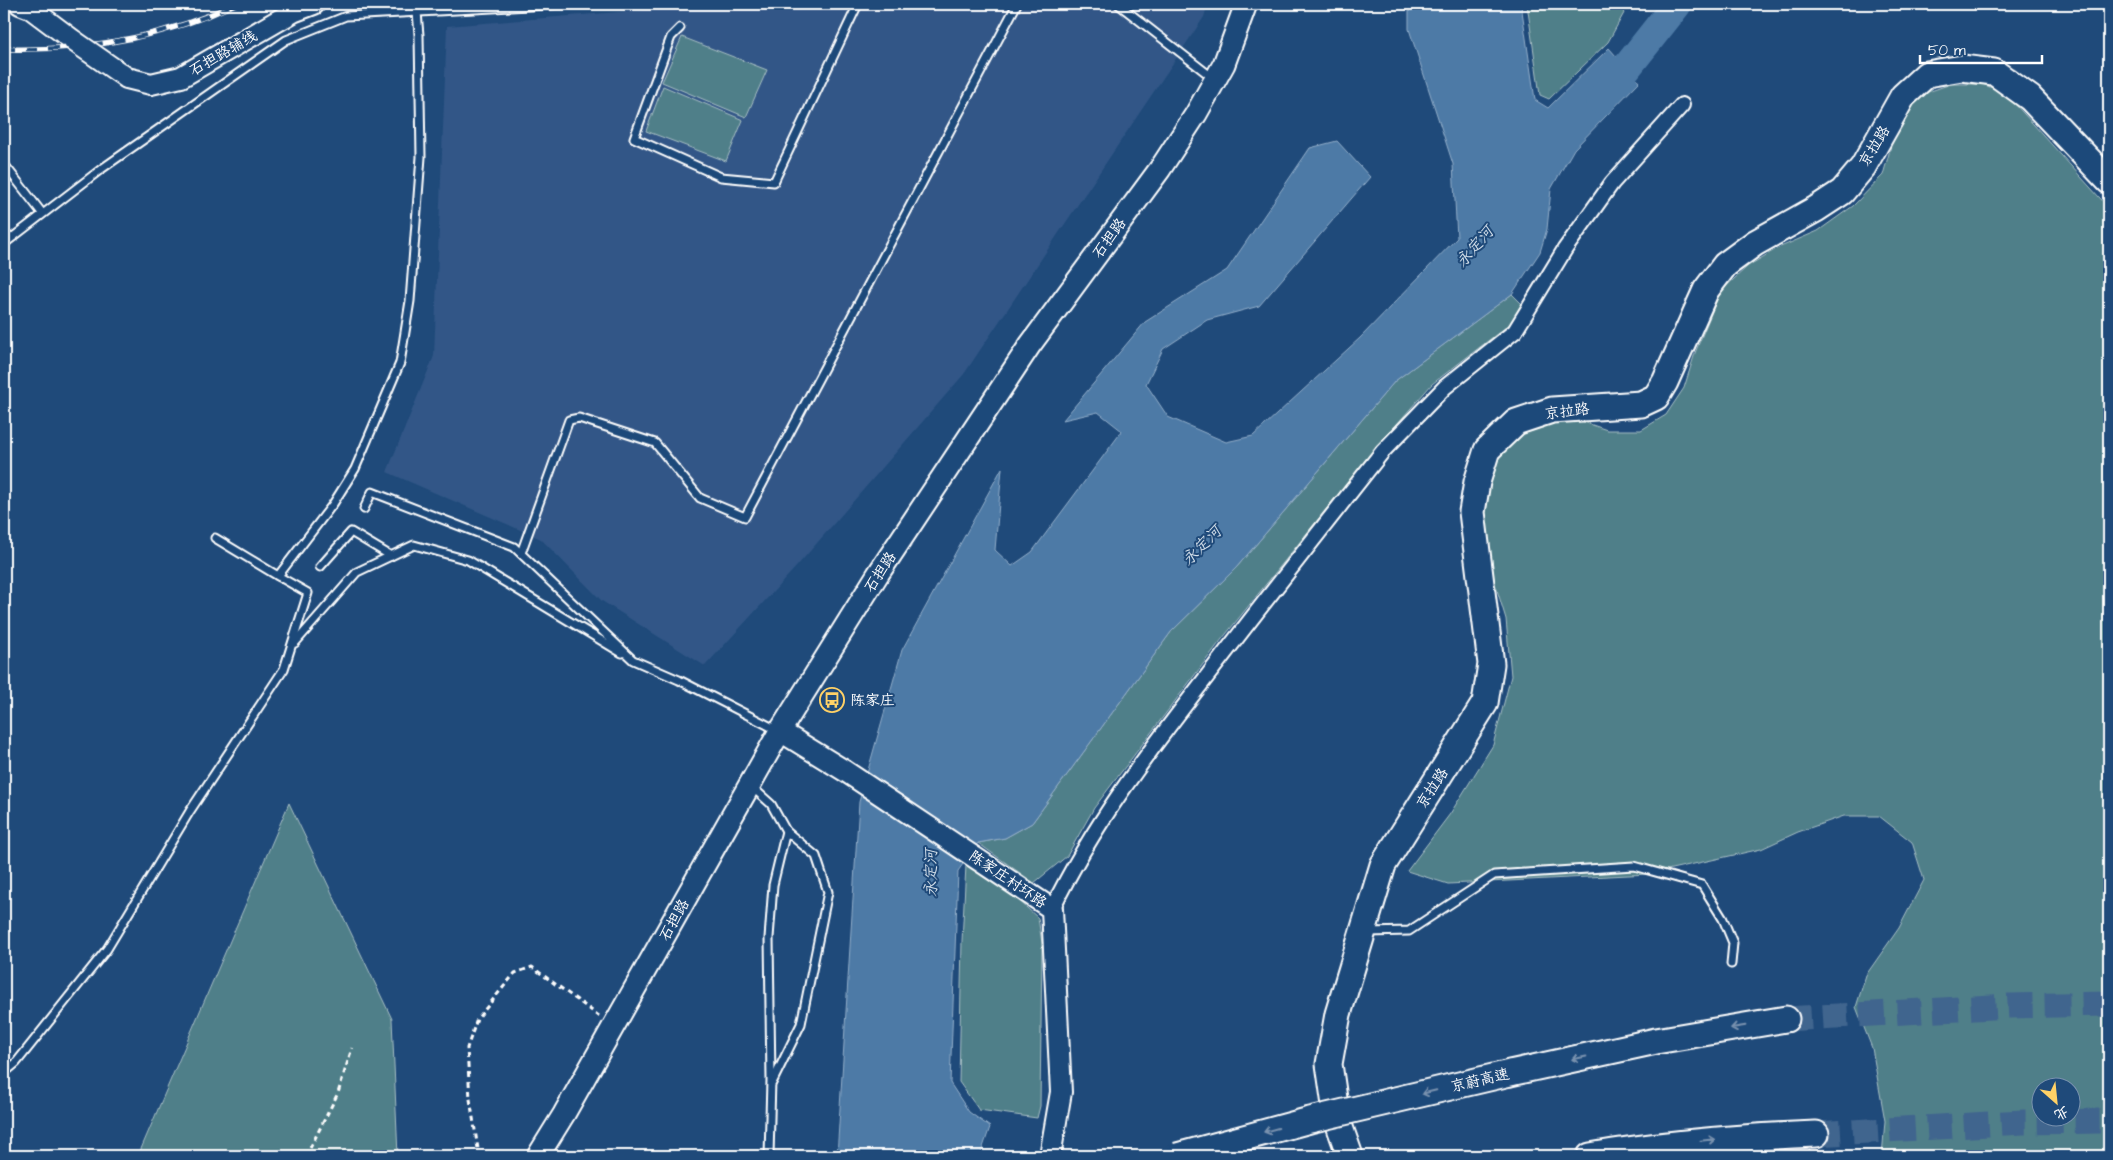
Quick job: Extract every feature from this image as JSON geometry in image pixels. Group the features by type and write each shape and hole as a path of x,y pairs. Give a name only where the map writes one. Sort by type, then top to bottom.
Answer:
{"highway":[{"name":"京拉路","path":"1350,1156 1337,1119 1329,1064 1338,1014 1383,865 1485,703 1490,664 1472,512 1477,482 1487,450 1516,422 1552,410 1641,404 1656,397 1706,290 1725,265 1755,243 1816,209 1842,192 1863,166 1903,96 1927,74 1962,68 1994,72 2030,98 2109,181"},
{"name":"京蔚高速","path":"1176,1156 1310,1120 1510,1073 1656,1041 1786,1019"},
{"path":"1590,1156 1641,1147 1729,1138 1816,1134"}],"main road":[{"name":"石担路","path":"538,1156 780,731 878,574 1025,354 1160,169 1196,114 1224,64 1246,4"}],"street":[{"name":"石担路辅线","path":"20,4 127,78 151,84 181,78 293,12 314,4"},
{"path":"1052,909 1070,870 1145,757 1280,582 1383,451 1403,429 1446,387 1514,331 1565,249 1612,183 1682,105"},
{"name":"陈家庄村环路","path":"780,731 991,867 1052,909 1061,1092 1050,1156"}],"lane":[{"path":"4,244 42,213 286,40 346,16 565,4"},
{"path":"680,28 671,37 634,138 721,177 774,182 858,4"},
{"path":"521,553 569,420 580,418 655,443 700,498 745,517 1017,4"},
{"path":"1118,4 1216,79"},
{"path":"278,576 333,504 355,469 400,363 410,301 421,157 417,12"},
{"path":"4,164 42,213"},
{"path":"364,509 372,492 514,547 634,660"},
{"path":"320,567 350,532 391,556"},
{"path":"4,1073 16,1063 107,949 190,811 284,669 308,593 215,538"},
{"path":"293,645 357,572 414,545 468,560 634,660 679,680 780,731"},
{"path":"750,785 771,804 786,831 816,856 828,892 801,1024 771,1086"},
{"path":"769,1156 771,1086 770,938 773,885 786,831"},
{"path":"1363,932 1409,931 1494,875 1634,866 1702,885 1734,943 1731,964"}],"path":[{"path":"477,1156 479,1155 470,1099 468,1048 477,1019 515,973 532,967 613,1027"},
{"path":"306,1156 338,1093 352,1048"}],"shaded area":[{"path":"717,4 1208,4 1204,17 964,374 797,566 705,666 602,601 541,539 387,472 434,356 447,26"}],"green space":[{"path":"1527,4 1629,4 1608,42 1549,99 1540,95"},
{"path":"682,37 767,70 746,117 662,82"},
{"path":"1951,84 1982,84 2005,93 2109,208 2109,1156 1882,1156 1885,1121 1872,1048 1856,1007 1866,975 1899,928 1924,880 1912,842 1879,816 1844,816 1798,832 1761,849 1649,874 1448,884 1407,871 1450,814 1493,745 1511,676 1506,619 1487,557 1485,503 1498,451 1533,422 1572,418 1607,430 1641,430 1666,415 1684,388 1695,353 1720,292 1748,266 1778,248 1818,231 1853,206 1883,175 1896,128 1919,95"},
{"path":"663,86 743,120 726,161 646,131"},
{"path":"1512,294 1528,310 1432,384 1368,457 1222,639 1094,808 1067,856 1034,883 978,843 1005,838 1032,823 1171,632 1236,568 1395,381"},
{"path":"289,803 392,1019 398,1156 138,1156"},
{"path":"966,865 1004,887 1038,918 1042,943 1040,1106 1037,1118 979,1110 959,1082 962,941"}],"water":[{"path":"1409,4 1521,4 1535,100 1548,108 1609,48 1639,82 1574,149 1551,189 1547,229 1540,252 1512,294 1395,381 1236,568 1171,632 1032,823 1005,838 978,843 958,871 950,1083 969,1112 990,1127 980,1156 837,1156 859,802 902,650 1002,468 995,550 1012,566 1032,552 1122,431 1098,412 1063,420 1145,322 1227,270 1310,148 1337,141 1370,177 1259,306 1207,320 1163,349 1146,384 1168,417 1226,442 1253,436 1360,338 1457,238 1453,164 1409,29"}],"waterway":[{"name":"永定河","path":"1601,100 1677,4"}],"tunnel":[{"path":"1786,1019 2009,1006 2109,1004"},
{"path":"1816,1134 2024,1122 2109,1121"}],"railway":[{"path":"4,49 63,48 122,40 180,26 235,4"}],"place":[{"name":"陈家庄","path":"832,700"}]}
